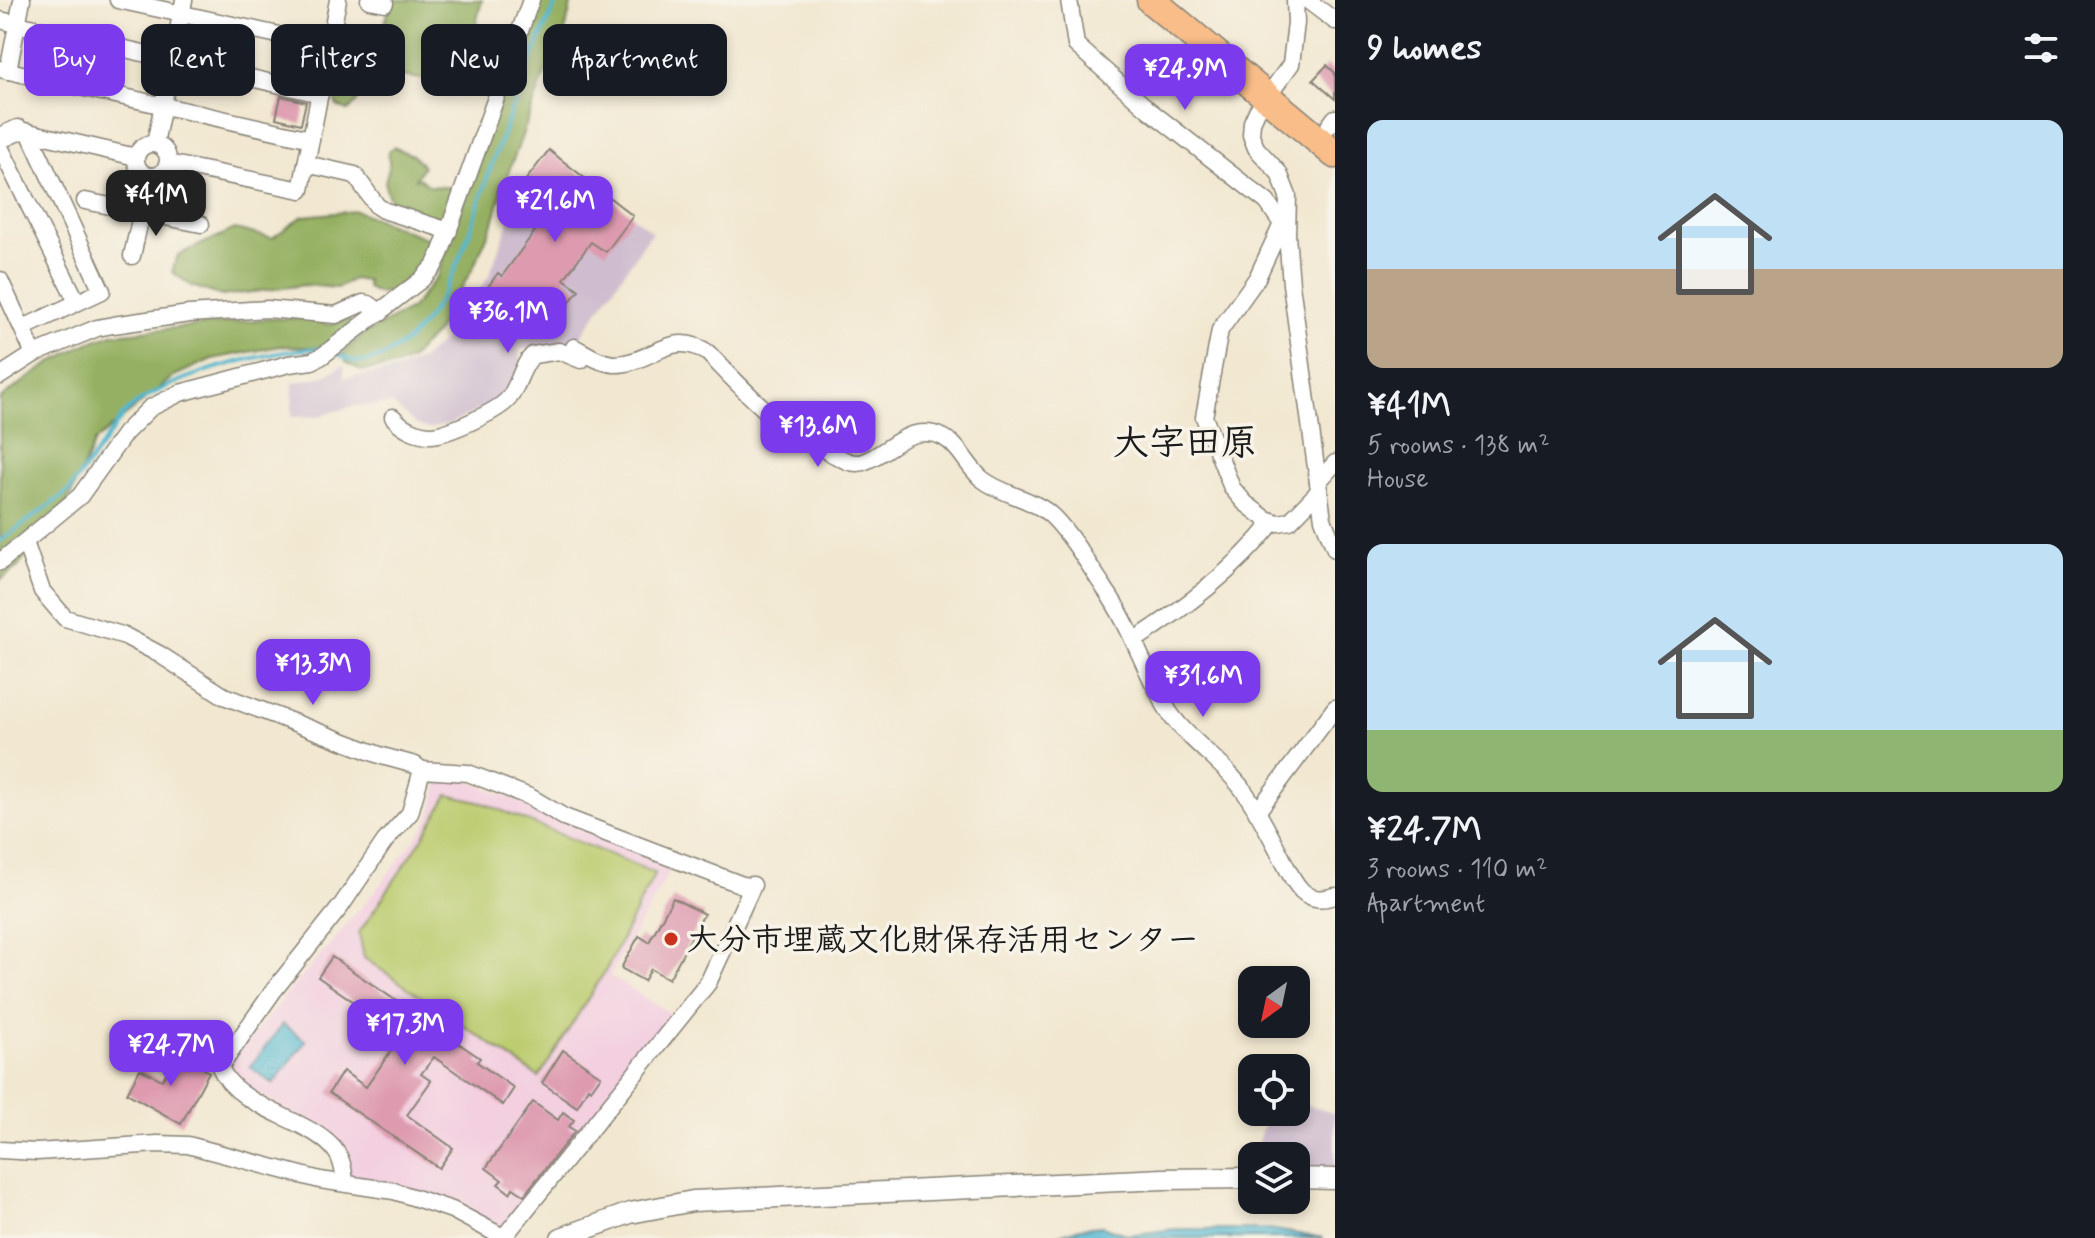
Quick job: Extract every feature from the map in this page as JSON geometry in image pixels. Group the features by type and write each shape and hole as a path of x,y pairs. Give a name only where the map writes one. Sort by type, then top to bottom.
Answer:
{"highway":[{"path":"1151,0 1273,90 1333,125"},
{"path":"1176,0 1273,90 1335,154"}],"street":[{"path":"22,0 4,70 311,139"},
{"path":"118,0 182,7 271,31"},
{"path":"333,24 338,0"},
{"path":"0,562 85,491 132,423 159,402 180,393 289,364 312,361 381,313 434,266 531,0"},
{"path":"1069,0 1076,45 1149,110 1267,202 1285,223"},
{"path":"1295,0 1293,59 1253,118 1251,135 1256,148 1281,177 1288,196 1285,223 1291,284 1325,528 1335,549"},
{"path":"1318,3 1335,21"},
{"path":"0,20 141,53"},
{"path":"155,144 165,96"},
{"path":"168,163 301,190 320,96"},
{"path":"16,133 136,157"},
{"path":"16,133 102,291 23,328"},
{"path":"150,176 137,167 136,157 141,148 155,144"},
{"path":"150,176 163,171 168,163 167,153 155,144"},
{"path":"0,147 77,302"},
{"path":"306,164 355,175 383,210 449,231"},
{"path":"132,256 150,176"},
{"path":"85,201 201,224"},
{"path":"1285,223 1257,278 1220,330 1203,413 1232,488 1249,507 1273,522 1290,521 1335,463"},
{"path":"0,280 34,354"},
{"path":"0,376 34,354 97,328 189,314 278,309 336,315 363,303 381,313"},
{"path":"393,417 403,426 421,434 436,435 504,403 529,358 538,353 559,351 607,371 623,368 667,346 682,343 698,345 708,353 779,424 851,463 868,460 908,435 940,436 962,452 984,480 1035,504 1057,522 1106,590 1135,640 1167,709 1193,738 1226,767 1257,812 1298,887 1314,898 1335,896"},
{"path":"574,347 605,362 633,361"},
{"path":"1135,640 1179,611 1241,559 1273,522"},
{"path":"0,1150 37,1152 157,1144 188,1145 320,1180 382,1187 443,1207 503,1237 708,983 753,885 745,886 581,824 530,797 468,773 422,770 224,696 125,636 65,618 42,591 25,542"},
{"path":"1257,812 1335,708"},
{"path":"345,1183 335,1150 304,1128 253,1101 230,1081 220,1067 282,979 341,906 385,841 410,813 422,770"},
{"path":"561,1238 630,1213 693,1201 1238,1178"},
{"path":"1310,1178 1335,1179"}],"shaded area":[{"path":"549,150 652,232 570,352 524,349 520,352 520,365 501,399 450,424 428,429 415,424 392,404 354,406 319,416 292,417 293,383 325,376 344,365 344,378 397,370 424,358 448,336 489,276 522,185"},
{"path":"440,777 462,778 674,864 610,976 673,1015 514,1216 502,1226 449,1202 350,1177 344,1147 313,1125 249,1090 226,1065 371,896 423,829 431,815"},
{"path":"1310,1106 1335,1114 1335,1167 1310,1166 1310,1142 1258,1142 1263,1126 1310,1126"}],"green space":[{"path":"393,0 482,0 476,24 421,24 421,79 405,76 405,24 384,24"},
{"path":"535,0 572,0 567,24 543,24 543,79 493,223 473,268 437,331 410,360 395,366 362,371 346,362 343,353 364,334 411,309 437,277 501,96 527,96 527,24"},
{"path":"361,96 348,111 337,106 334,98"},
{"path":"393,147 413,155 423,166 415,179 419,178 430,186 454,188 445,218 437,222 395,208 385,183 389,168 388,152"},
{"path":"356,211 431,240 431,249 421,268 395,289 377,293 367,288 367,281 353,279 337,288 305,285 222,296 192,286 172,272 178,255 235,229 272,238 303,216"},
{"path":"309,318 328,325 347,320 354,323 328,348 280,346 212,359 174,376 95,441 54,532 31,547 18,567 0,580 0,399 67,354 112,334"},
{"path":"448,795 483,803 655,873 607,968 539,1077 364,958 359,933"}],"water":[{"path":"283,1024 306,1041 273,1084 250,1067"},
{"path":"1102,1226 1128,1235 1175,1229 1269,1229 1323,1238 1039,1238"}],"building":[{"path":"1327,65 1335,73 1335,99 1313,80"},
{"path":"281,96 306,102 301,124 276,118"},
{"path":"549,150 633,216 606,252 591,242 564,279 579,290 556,320 545,312 537,322 528,318 518,331 485,306 493,297 485,291 498,273 502,276 552,208 522,185"},
{"name":"大分市埋蔵文化財保存活用センター","path":"673,898 704,914 669,979 651,969 644,981 621,968 639,936 649,942"},
{"path":"332,957 480,1058 477,1062 514,1088 503,1105 434,1057 421,1074 431,1081 407,1115 453,1148 439,1168 329,1093 343,1071 366,1087 402,1035 318,977"},
{"path":"563,1050 601,1076 591,1090 588,1088 577,1107 542,1083"},
{"path":"179,1054 209,1072 181,1124 127,1093 140,1069 162,1080"},
{"path":"533,1102 558,1120 563,1112 574,1120 569,1127 575,1131 524,1195 513,1188 510,1193 498,1184 502,1180 486,1168"}],"waterway":[{"path":"338,354 357,362 378,358 402,344 423,324 440,299 455,270 518,95 558,0"},
{"path":"0,541 69,491 124,414 141,401 189,377 217,368 275,354 322,349"}],"place":[{"name":"大分市埋蔵文化財保存活用センター","path":"671,939"}],"district":[{"name":"大字田原","path":"1185,441"}]}
